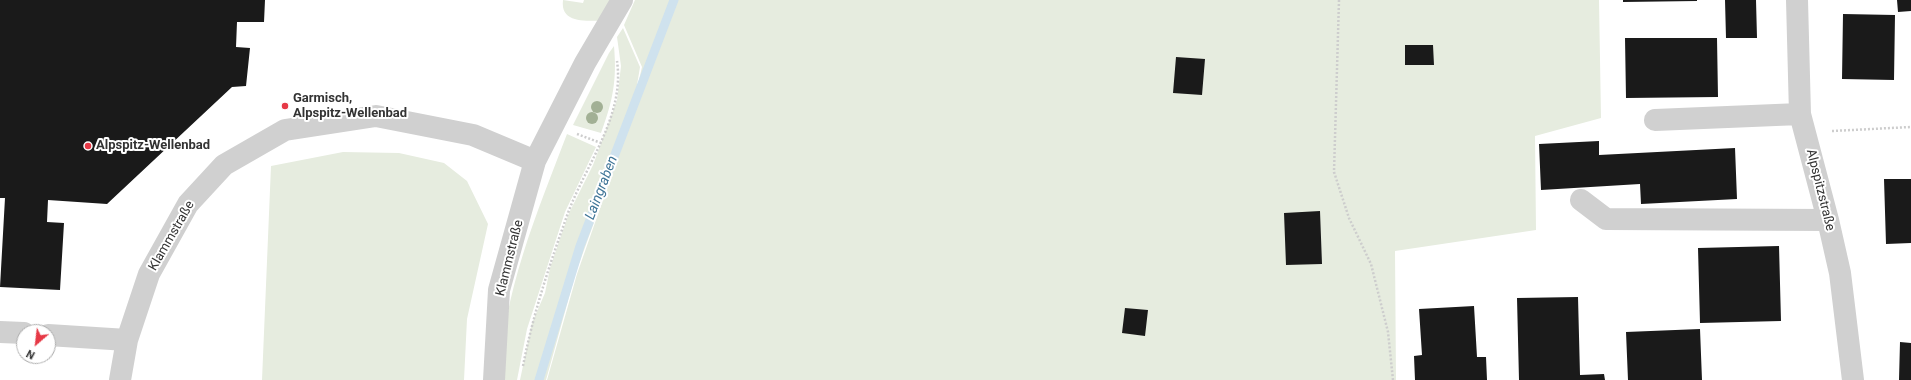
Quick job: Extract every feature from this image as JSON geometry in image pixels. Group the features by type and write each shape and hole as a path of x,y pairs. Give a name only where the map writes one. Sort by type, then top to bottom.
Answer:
{"street":[{"name":"Klammstraße","path":"494,380 499,290 535,161 585,63 622,0"},
{"name":"Alpspitzstraße","path":"1797,0 1803,123 1840,273 1853,380"},
{"name":"Klammstraße","path":"120,380 127,340 149,274 188,204 224,165 285,130 376,116 473,135 535,161"},
{"path":"1655,120 1803,123"},
{"path":"1581,200 1606,220 1828,220"},
{"path":"0,332 16,333"},
{"path":"56,336 127,340"}],"path":[{"path":"1339,0 1334,172 1349,218 1371,264 1388,332 1393,380"},
{"path":"521,373 531,323 568,212 601,143 616,98 618,67 611,19"},
{"path":"1803,123 1911,128"}],"shaded area":[{"path":"563,0 583,3 584,0 616,0 605,21 583,21 576,20 566,14 563,8"},
{"path":"635,0 1599,0 1601,118 1535,136 1536,230 1395,251 1396,380 547,380 577,274 623,143 576,272 546,380 520,380 532,323 545,293 550,268 562,233 569,213 593,165 617,100 621,66 617,37 623,28 640,67 635,97 642,67 624,25"},
{"path":"614,46 615,70 613,90 609,110 601,133 573,125 609,53"},
{"path":"567,134 596,147 565,212 527,329 517,380 500,380 502,348 514,285 533,224"},
{"path":"343,152 399,153 444,163 467,181 488,224 467,319 464,380 262,380 271,166"}],"building":[{"name":"Alpspitz-Wellenbad","path":"0,0 265,0 264,22 237,22 236,47 250,48 246,86 232,87 107,204 48,200 47,222 64,223 60,290 0,287 5,198 0,198"},
{"path":"1623,0 1697,0 1697,1 1623,2"},
{"path":"1725,0 1756,0 1757,38 1726,38"},
{"path":"1897,0 1911,0 1911,11 1898,12"},
{"path":"1843,14 1895,15 1894,80 1842,79"},
{"path":"1625,38 1717,38 1718,97 1626,98"},
{"path":"1405,45 1433,45 1434,65 1405,65"},
{"path":"1176,57 1205,59 1202,95 1173,93"},
{"path":"1599,141 1599,155 1735,148 1737,199 1641,204 1640,184 1541,190 1539,144"},
{"path":"1884,179 1911,179 1911,243 1886,244"},
{"path":"1320,211 1322,264 1286,265 1284,213"},
{"path":"1779,246 1781,321 1700,323 1698,248"},
{"path":"1578,297 1580,375 1604,374 1605,380 1519,380 1517,298"},
{"path":"1474,306 1477,357 1486,357 1487,380 1415,380 1414,356 1422,355 1419,309"},
{"path":"1125,308 1148,310 1145,336 1122,333"},
{"path":"1700,329 1702,380 1628,380 1626,332"},
{"path":"1900,342 1911,343 1911,380 1899,380"}],"waterway":[{"name":"Laingraben","path":"539,380 580,246 674,0"}],"place":[{"name":"Garmisch, Alpspitz-Wellenbad","path":"285,106"},
{"name":"Alpspitz-Wellenbad","path":"88,146"}]}
